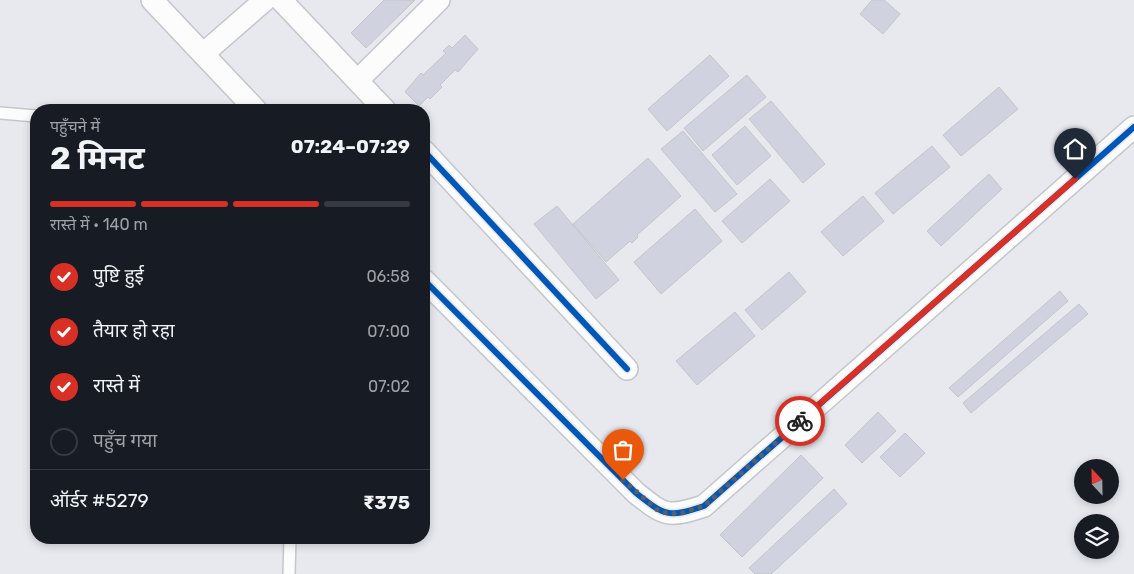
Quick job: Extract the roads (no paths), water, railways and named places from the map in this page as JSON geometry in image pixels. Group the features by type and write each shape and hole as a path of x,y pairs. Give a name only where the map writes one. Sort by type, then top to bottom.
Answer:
{"street":[{"path":"152,0 250,104"},
{"path":"203,54 265,0"},
{"path":"281,0 380,104"},
{"path":"358,80 439,0"},
{"path":"430,286 636,493 660,512 679,514 704,506 1134,127"},
{"path":"430,157 627,369"}],"lane":[{"path":"0,113 30,116"},
{"path":"289,574 290,544"}]}
